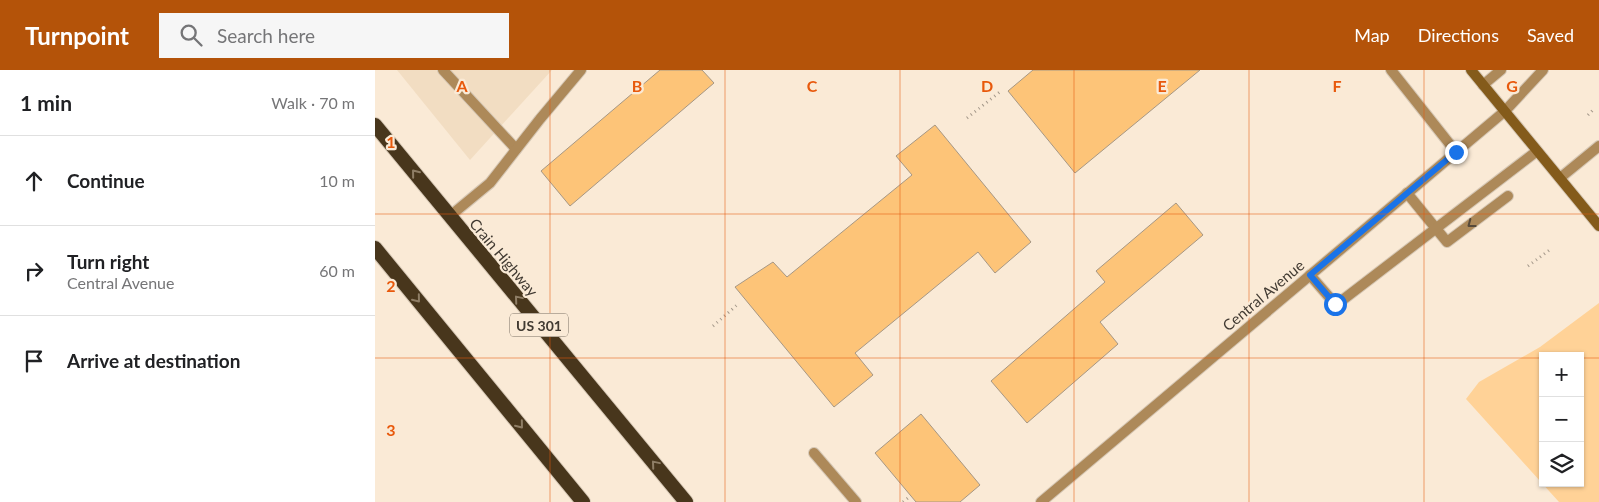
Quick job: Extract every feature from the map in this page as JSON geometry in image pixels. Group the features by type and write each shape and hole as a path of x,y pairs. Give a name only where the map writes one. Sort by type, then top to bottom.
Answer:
{"highway":[{"name":"Crain Highway","path":"375,125 686,502"},
{"path":"375,248 583,502"}],"main road":[{"path":"1471,70 1599,226"}],"street":[{"path":"443,70 516,149"},
{"path":"450,216 490,183 539,119 581,70"},
{"path":"1391,70 1456,152"},
{"path":"1483,85 1501,70"},
{"name":"Central Avenue","path":"1041,502 1505,111 1543,70"},
{"path":"1560,178 1599,146"},
{"path":"1310,275 1335,304 1537,151"},
{"path":"1407,193 1447,242 1509,196"},
{"path":"813,453 856,502"}],"path":[{"path":"967,118 1001,91"},
{"path":"1588,115 1593,110"},
{"path":"1528,266 1551,249"},
{"path":"713,326 737,305"},
{"path":"903,502 908,498"}],"shaded area":[{"path":"397,70 552,70 470,160"},
{"path":"1599,303 1599,502 1559,502 1545,487 1584,487 1584,352 1539,352 1539,480 1466,399 1479,382 1540,347"}],"building":[{"path":"660,70 702,70 714,83 570,206 541,171"},
{"path":"1033,70 1200,70 1075,173 1008,91"},
{"path":"935,125 1031,242 995,273 978,252 855,353 873,375 834,407 735,287 773,262 787,277 912,175 896,156"},
{"path":"1176,203 1203,235 1100,322 1118,344 1027,423 991,381 1105,282 1096,271"},
{"path":"921,414 980,485 960,502 916,502 875,453"}],"route":[{"path":"1335,304 1310,275 1456,152"}]}
